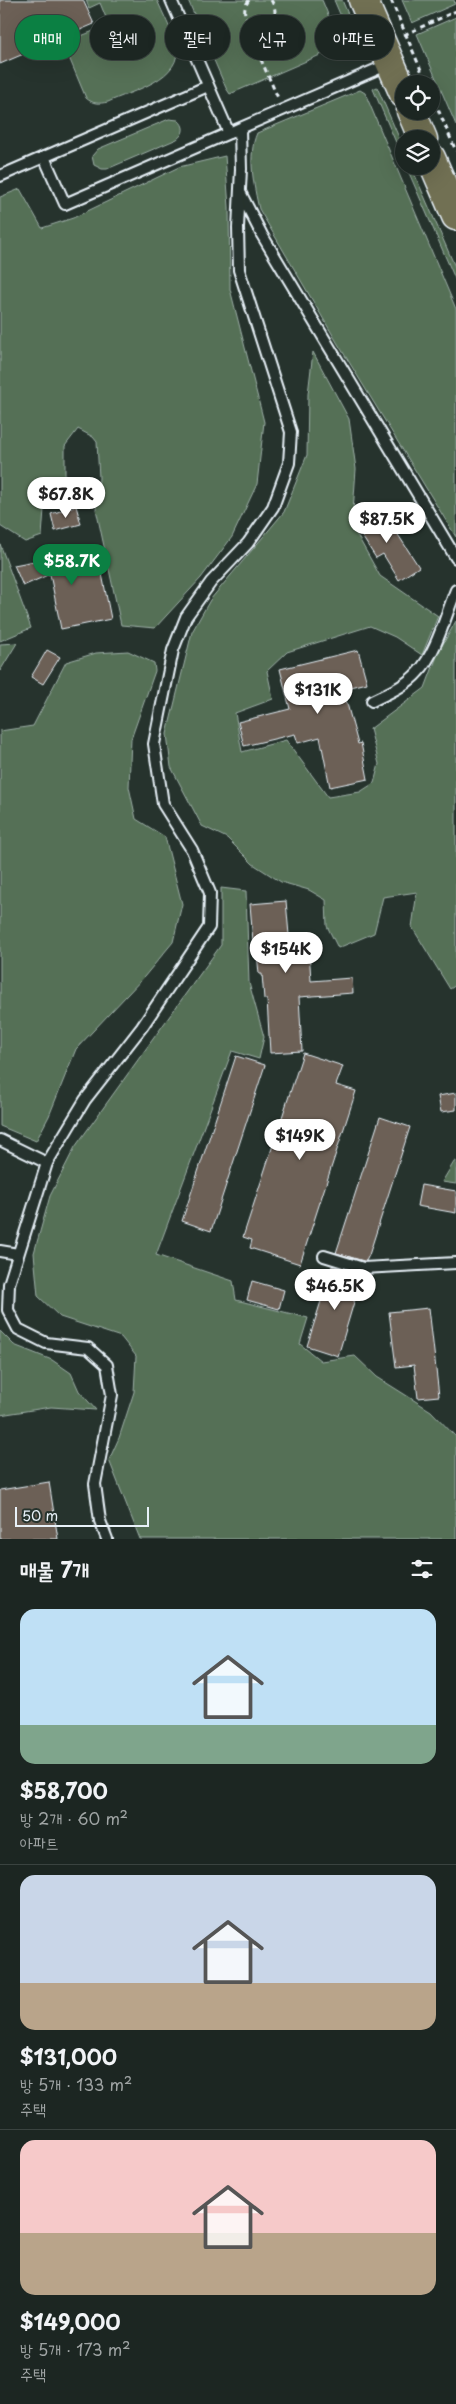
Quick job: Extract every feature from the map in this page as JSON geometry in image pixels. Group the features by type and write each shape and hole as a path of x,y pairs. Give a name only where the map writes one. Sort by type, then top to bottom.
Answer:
{"main road":[{"path":"363,0 372,15"},
{"path":"394,52 399,75"},
{"path":"438,175 456,216"}],"lane":[{"path":"171,0 229,133"},
{"path":"44,157 65,204 284,110 372,60"},
{"path":"0,176 208,86"},
{"path":"107,1539 100,1521 95,1484 112,1395 107,1365 88,1348 46,1343 18,1329 8,1310 9,1284 47,1163 84,1100 142,1026 209,927 210,893 192,850 163,804 154,744 174,650 186,617 211,582 248,543 273,507 288,463 291,432 239,270 240,129"},
{"path":"240,191 262,235 456,558"},
{"path":"372,701 403,685 419,672 429,656 456,590"},
{"path":"0,1140 47,1163"},
{"path":"0,1251 18,1254"},
{"path":"324,1256 363,1268 456,1263"}],"path":[{"path":"271,0 275,12 274,15"},
{"path":"391,0 392,15"},
{"path":"246,15 247,1"},
{"path":"394,47 456,11"},
{"path":"394,49 418,75"},
{"path":"261,60 284,110"},
{"path":"440,114 456,151"}],"green space":[{"path":"86,0 157,0 165,18 165,60 175,60 165,75 142,88 108,102 96,103 86,98 70,60 80,60 80,36 90,32 90,60 155,60 155,15 105,15 100,3 89,8"},
{"path":"188,0 322,0 328,15 315,15 315,57 230,94 214,60 230,60 230,15 194,15"},
{"path":"334,0 342,0 348,15 340,15"},
{"path":"402,0 454,0 455,4 412,23"},
{"path":"456,17 456,125 440,88 440,75 435,75 417,34"},
{"path":"377,87 396,130 395,140 373,89"},
{"path":"360,90 365,93 395,164 395,175 400,175 456,309 456,537 338,344 259,209 252,161 252,151 257,133"},
{"path":"169,119 178,120 182,125 183,132 177,139 107,169 94,165 92,156 98,149"},
{"path":"225,156 229,207 230,289 264,422 257,484 232,537 201,578 155,628 121,625 96,509 99,478 97,442 93,437 78,429 65,446 65,497 44,509 42,536 25,542 0,526 0,197 20,189 42,228 73,218 179,167"},
{"path":"410,175 415,175 456,269 456,281"},
{"path":"313,352 349,419 356,469 352,526 380,576 438,616 422,655 395,637 370,626 287,652 267,671 273,699 235,713 242,752 286,740 328,797 360,792 374,783 379,764 370,729 425,688 439,651 456,621 456,985 450,989 412,927 417,892 383,897 374,933 338,948 327,926 326,900 309,890 281,882 253,864 227,838 202,826 171,767 167,734 192,632 210,600 284,512 307,455 308,394"},
{"path":"0,544 31,628 0,641"},
{"path":"17,643 0,671 0,644"},
{"path":"128,651 154,663 155,671 131,739 129,787 136,819 165,837 182,904 173,942 144,977 76,1049 49,1116 36,1141 0,1126 0,731 33,726 66,662 96,653"},
{"path":"221,888 246,891 249,983 264,1037 259,1059 232,1051 156,1255 233,1281 236,1300 308,1318 300,1344 321,1361 355,1356 377,1377 431,1411 456,1437 456,1539 140,1539 109,1460 119,1438 134,1392 136,1356 121,1337 60,1317 38,1296 34,1253 50,1196 75,1147 221,945"},
{"path":"456,1161 456,1184 442,1182 454,1162"},
{"path":"0,1331 14,1345 52,1360 71,1373 79,1391 96,1410 51,1407 0,1415"}],"building":[{"path":"0,0 83,0 90,15 90,26 80,30 80,15 15,15 15,58 0,64"},
{"path":"76,506 81,524 55,531 51,514"},
{"path":"382,510 419,567 399,580 383,554 376,558 356,527"},
{"path":"97,549 111,619 61,629 50,574 23,586 14,565"},
{"path":"47,650 60,657 43,684 31,677"},
{"path":"358,650 367,683 343,689 358,744 361,743 368,779 330,787 320,737 298,743 295,734 244,746 238,722 290,709 280,669"},
{"path":"286,901 289,935 308,934 311,981 352,978 353,993 299,997 302,1051 270,1053 267,999 264,999 262,974 259,974 257,953 254,954 250,904"},
{"path":"303,1053 343,1066 336,1085 356,1091 300,1264 250,1248 252,1240 243,1237"},
{"path":"236,1056 265,1065 211,1231 182,1221"},
{"path":"456,1093 456,1110 441,1112 438,1096"},
{"path":"380,1117 410,1127 369,1255 366,1261 364,1261 336,1253"},
{"path":"421,1185 456,1191 456,1213 417,1206"},
{"path":"332,1266 362,1275 338,1356 307,1346"},
{"path":"252,1281 284,1290 279,1309 247,1300"},
{"path":"429,1308 439,1396 418,1398 414,1365 396,1367 389,1312"},
{"path":"49,1482 58,1539 0,1539 0,1490"}]}
